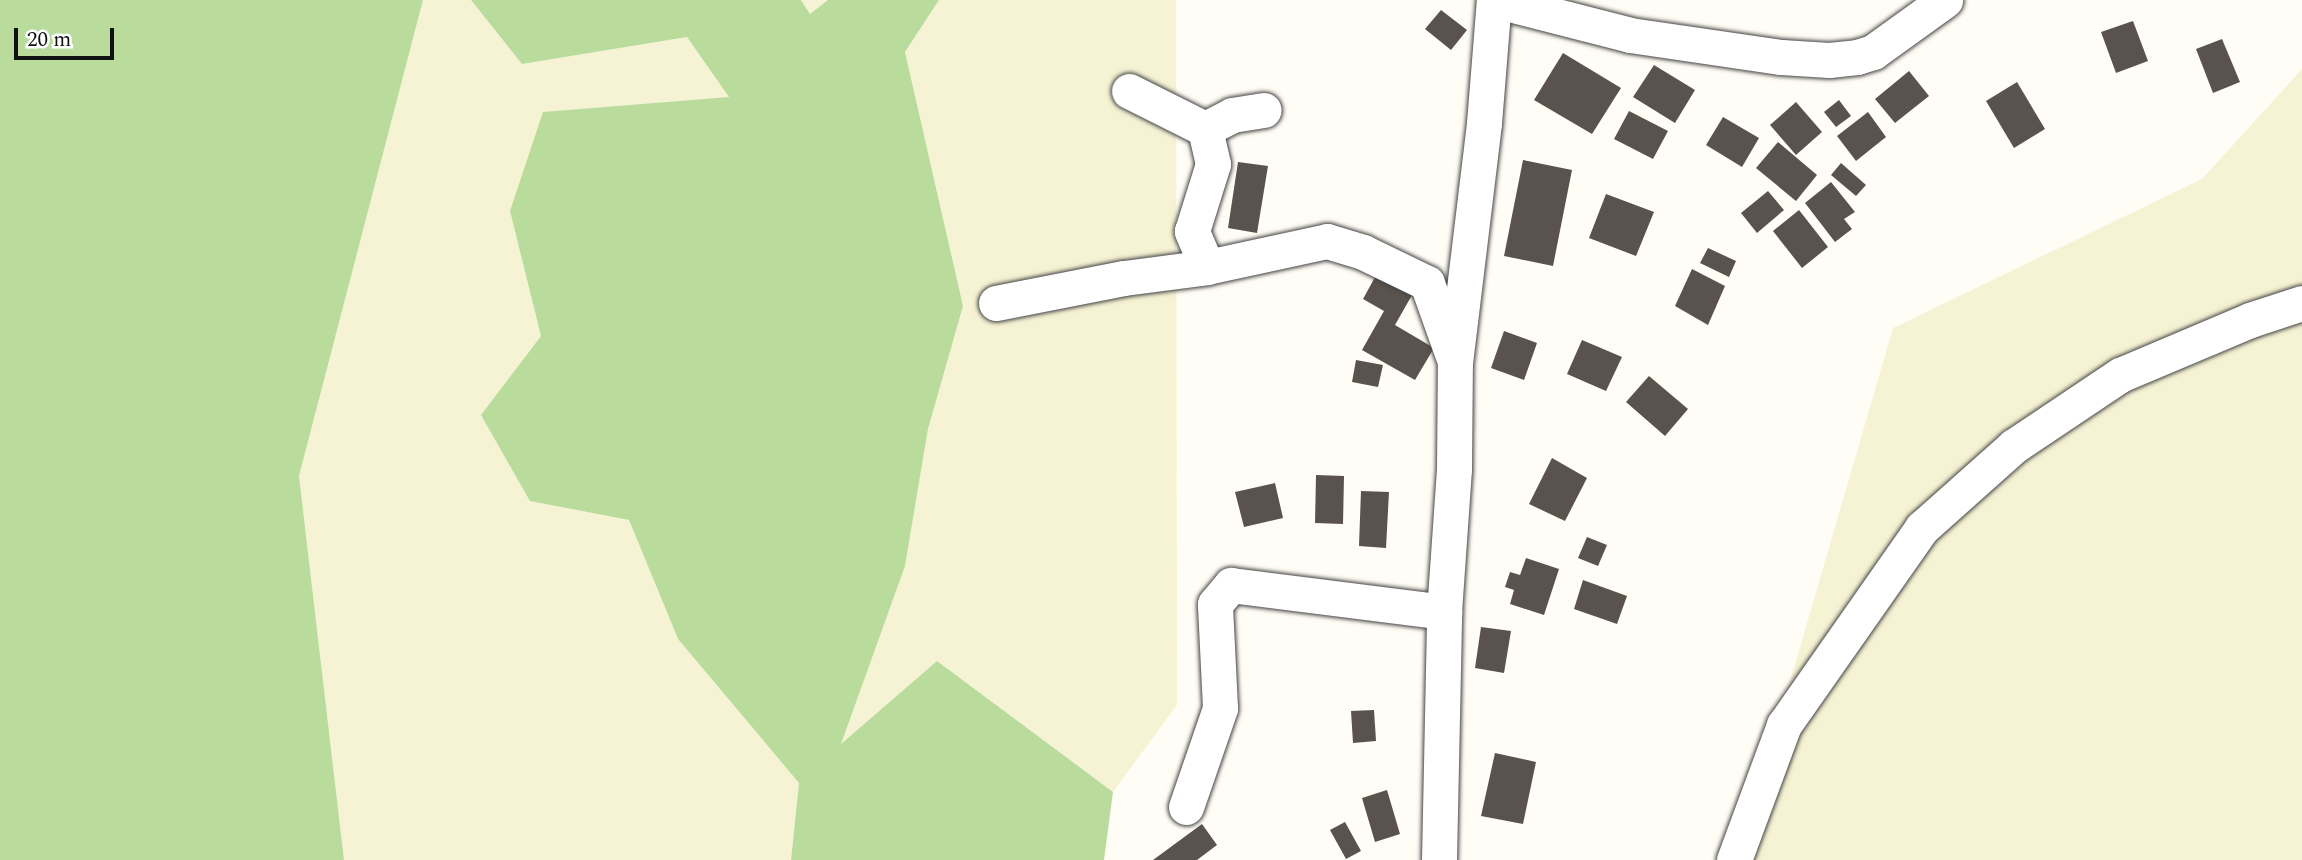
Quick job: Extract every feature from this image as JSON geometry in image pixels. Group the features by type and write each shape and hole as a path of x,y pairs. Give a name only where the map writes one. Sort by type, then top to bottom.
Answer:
{"street":[{"path":"1439,860 1444,612 1454,469 1455,363 1484,123 1494,0 1630,34 1781,57 1829,60 1873,52 1945,0"},
{"path":"1129,91 1205,128"},
{"path":"1205,128 1232,115 1264,110"},
{"path":"1205,128 1213,164 1192,231 1207,267"},
{"path":"996,303 1125,278 1207,267 1326,242 1363,252 1427,283 1455,363"},
{"path":"1734,860 1784,725 1922,528 2014,446 2120,375 2250,320 2302,303"},
{"path":"1186,807 1220,708 1215,604 1231,585 1444,612"}],"shaded area":[{"path":"423,0 471,0 522,64 687,37 730,98 510,211 541,336 482,415 531,501 629,520 678,639 799,783 791,860 344,860 299,476"},
{"path":"801,0 828,0 810,14"},
{"path":"939,0 1176,0 1177,705 1113,792 937,661 840,745 905,566 928,429 963,306 905,52"},
{"path":"2302,69 2302,860 1738,860 1893,328 2202,179"}],"green space":[{"path":"0,0 423,0 299,476 344,860 0,860"},
{"path":"471,0 801,0 810,14 828,0 939,0 905,52 963,306 928,429 905,566 841,744 937,661 1113,792 1104,860 791,860 799,783 678,639 629,520 530,501 481,415 541,336 510,211 543,112 729,97 687,37 522,64"}],"building":[{"path":"1441,10 1467,30 1451,50 1425,29"},
{"path":"2133,21 2148,61 2116,73 2101,32"},
{"path":"2222,39 2240,82 2213,93 2196,49"},
{"path":"1563,53 1621,88 1592,134 1534,100"},
{"path":"1654,65 1695,90 1675,123 1633,97"},
{"path":"1909,71 1929,96 1895,123 1875,99"},
{"path":"2017,82 2045,129 2014,148 1986,101"},
{"path":"1839,100 1851,116 1836,127 1824,112"},
{"path":"1796,102 1822,132 1796,155 1770,125"},
{"path":"1629,111 1668,131 1653,159 1614,139"},
{"path":"1868,112 1886,137 1856,161 1837,136"},
{"path":"1723,117 1759,138 1742,167 1706,145"},
{"path":"1778,142 1817,175 1796,201 1756,168"},
{"path":"1523,160 1572,170 1553,266 1504,256"},
{"path":"1238,162 1268,166 1257,233 1228,228"},
{"path":"1841,163 1866,185 1856,196 1831,175"},
{"path":"1831,182 1855,212 1844,219 1852,229 1835,242 1805,203"},
{"path":"1768,191 1784,210 1757,233 1741,213"},
{"path":"1606,194 1654,212 1636,256 1589,238"},
{"path":"1799,210 1828,247 1802,268 1773,231"},
{"path":"1708,248 1736,261 1729,277 1700,263"},
{"path":"1380,268 1416,288 1395,325 1434,348 1415,380 1362,350 1384,311 1363,299"},
{"path":"1692,269 1725,286 1708,325 1675,306"},
{"path":"1504,331 1537,343 1524,380 1491,368"},
{"path":"1582,340 1622,357 1606,391 1567,374"},
{"path":"1356,360 1383,365 1378,387 1352,382"},
{"path":"1649,376 1688,409 1665,436 1626,402"},
{"path":"1552,458 1587,478 1565,521 1529,504"},
{"path":"1316,475 1344,476 1343,524 1315,523"},
{"path":"1275,483 1283,518 1244,527 1235,492"},
{"path":"1361,491 1389,492 1386,548 1359,546"},
{"path":"1587,537 1607,545 1598,566 1578,558"},
{"path":"1526,558 1559,569 1544,615 1510,604 1514,590 1505,587 1510,572 1520,575"},
{"path":"1583,580 1627,596 1617,624 1574,609"},
{"path":"1481,627 1511,631 1504,673 1475,668"},
{"path":"1374,710 1376,741 1353,743 1351,711"},
{"path":"1495,753 1536,762 1523,824 1481,816"},
{"path":"1387,790 1400,834 1375,842 1362,798"},
{"path":"1345,822 1361,851 1346,859 1330,830"},
{"path":"1202,824 1217,845 1197,860 1153,860"}]}
